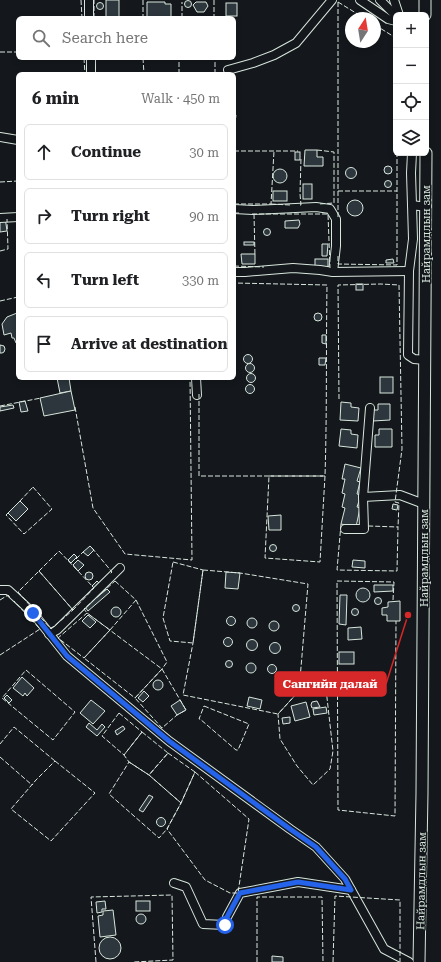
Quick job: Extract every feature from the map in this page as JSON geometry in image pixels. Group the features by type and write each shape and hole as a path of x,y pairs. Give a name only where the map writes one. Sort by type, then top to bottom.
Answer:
{"main road":[{"path":"425,0 426,12"},
{"name":"Найрамдлын зам","path":"419,962 422,793 426,156"}],"street":[{"path":"89,0 89,16"},
{"path":"228,70 274,55 296,43 332,0"},
{"path":"360,0 388,19 393,20"},
{"path":"380,0 394,12"},
{"path":"394,0 396,12"},
{"path":"91,60 91,72"},
{"path":"0,137 16,140"},
{"path":"412,156 413,239 409,271 408,355 414,359 425,360"},
{"path":"412,205 426,206"},
{"path":"236,209 253,210 316,207 330,209 336,219 336,246 333,272"},
{"path":"0,218 16,217"},
{"path":"236,272 293,268 333,272 409,271"},
{"path":"196,380 197,395"},
{"path":"345,529 364,529 363,497 370,408"},
{"path":"363,497 400,495 424,504"},
{"path":"49,634 57,630 120,568"},
{"path":"0,590 8,590 33,613 67,656 169,741 316,847 345,879 384,949 409,962"},
{"path":"174,883 186,887 203,924 225,925 227,917 240,893 298,882 351,890"}],"building":[{"path":"106,0 119,0 119,16 106,16"},
{"path":"188,0 191,1 191,7 188,8 185,7 184,4 185,1"},
{"path":"100,2 103,3 103,9 100,10 97,9 96,6 97,3"},
{"path":"147,2 165,2 165,4 171,4 171,16 147,16"},
{"path":"196,2 206,2 208,6 204,12 197,12 193,5"},
{"path":"226,3 237,3 237,16 226,16"},
{"path":"305,150 317,150 317,157 323,157 323,166 304,166"},
{"path":"295,152 300,152 300,160 295,160"},
{"path":"386,166 390,166 392,170 390,174 386,174 384,172 384,168"},
{"path":"349,168 353,168 355,169 355,177 349,178 346,175 346,171"},
{"path":"280,169 285,171 287,176 285,181 280,183 275,181 273,176 275,171"},
{"path":"388,180 391,181 391,187 388,188 385,187 384,184 385,181"},
{"path":"303,184 312,184 312,199 303,199"},
{"path":"273,191 287,191 287,201 273,201"},
{"path":"352,200 358,200 363,205 361,214 358,216 352,216 347,211 347,205"},
{"path":"5,217 7,231 0,232 0,218"},
{"path":"299,220 300,224 298,228 285,228 285,221"},
{"path":"267,228 270,229 270,235 267,236 264,235 263,232 264,229"},
{"path":"244,242 254,242 254,245 244,245"},
{"path":"322,244 328,244 327,256 322,256"},
{"path":"241,254 255,254 255,264 242,264"},
{"path":"315,259 328,259 328,267 315,267"},
{"path":"393,259 394,263 386,263 386,260"},
{"path":"356,284 363,284 363,290 356,290"},
{"path":"16,313 16,343 14,338 12,338 11,333 4,335 2,324 7,317"},
{"path":"318,313 321,314 321,320 318,321 315,320 314,317 315,314"},
{"path":"322,335 326,335 326,344 322,343"},
{"path":"0,345 4,346 5,349 2,353 0,353"},
{"path":"248,354 253,359 248,364 243,359"},
{"path":"319,358 326,358 325,365 319,365"},
{"path":"250,363 255,368 250,373 245,368"},
{"path":"251,373 256,378 251,383 246,378"},
{"path":"380,377 393,377 393,393 380,393"},
{"path":"57,380 69,380 71,391 60,393"},
{"path":"250,384 255,389 250,394 245,389"},
{"path":"71,391 75,410 44,416 40,398"},
{"path":"25,401 28,411 21,412 19,402"},
{"path":"341,402 351,403 351,407 359,408 358,421 340,420"},
{"path":"378,404 390,404 390,420 373,421 373,410 378,410"},
{"path":"13,405 14,408 0,411 0,407"},
{"path":"341,429 351,430 351,434 358,435 357,448 339,446"},
{"path":"379,429 392,429 392,447 375,447 375,435 379,435"},
{"path":"345,464 361,468 357,481 360,482 357,494 361,495 357,507 360,508 356,527 341,524 345,508 342,507 345,494 342,493 345,479 342,479"},
{"path":"20,501 28,509 16,521 8,513"},
{"path":"393,504 398,505 397,510 392,509"},
{"path":"281,515 281,530 269,530 268,516"},
{"path":"273,544 276,545 276,551 273,552 270,551 269,548 270,545"},
{"path":"90,546 94,550 88,556 83,552"},
{"path":"74,554 77,557 71,563 68,560"},
{"path":"78,560 84,565 78,571 73,565"},
{"path":"353,560 365,561 365,568 352,567"},
{"path":"87,572 91,572 93,576 91,580 87,580 85,578 85,574"},
{"path":"226,572 240,573 238,589 225,588"},
{"path":"97,581 99,583 94,588 92,586"},
{"path":"374,585 393,585 393,591 374,592"},
{"path":"360,588 366,588 370,592 370,598 366,602 360,602 356,598 356,592"},
{"path":"107,589 110,592 88,611 85,607"},
{"path":"340,595 347,595 346,625 339,624"},
{"path":"378,597 381,598 381,604 378,605 375,604 374,601 375,598"},
{"path":"400,601 400,621 387,621 387,615 382,615 382,608 388,607 388,602"},
{"path":"296,604 299,605 299,611 296,612 293,611 292,608 293,605"},
{"path":"114,607 118,607 120,608 120,616 114,617 111,614 111,610"},
{"path":"355,608 358,609 358,615 355,616 352,615 351,612 352,609"},
{"path":"88,615 96,622 90,628 82,621"},
{"path":"231,616 236,621 231,626 226,621"},
{"path":"250,618 254,618 257,623 254,628 250,628 247,625 247,621"},
{"path":"272,621 276,621 278,622 278,630 272,631 269,628 269,624"},
{"path":"361,627 362,639 348,640 348,628"},
{"path":"228,637 233,642 228,647 223,642"},
{"path":"250,640 254,640 256,641 256,649 250,650 247,647 247,643"},
{"path":"273,643 277,643 279,644 279,652 273,653 270,650 270,646"},
{"path":"339,652 354,652 354,664 339,664"},
{"path":"229,660 232,661 232,667 229,668 226,667 225,664 226,661"},
{"path":"249,663 253,663 256,668 253,673 249,673 246,670 246,666"},
{"path":"272,664 277,669 272,674 267,669"},
{"path":"22,677 34,688 27,696 25,693 23,696 13,688"},
{"path":"156,680 160,680 162,681 162,689 156,690 153,687 153,683"},
{"path":"144,691 149,696 143,702 138,698"},
{"path":"7,695 12,700 9,703 4,698"},
{"path":"249,697 262,700 260,709 247,706"},
{"path":"91,700 105,711 93,724 80,713"},
{"path":"180,700 186,710 177,715 171,706"},
{"path":"317,701 320,707 312,708 312,702"},
{"path":"306,702 310,717 295,721 291,706"},
{"path":"326,707 327,713 314,715 313,709"},
{"path":"290,717 290,723 283,724 282,718"},
{"path":"89,723 97,730 102,724 105,727 97,736 86,727"},
{"path":"123,726 125,729 117,735 115,731"},
{"path":"149,795 153,797 143,812 139,810"},
{"path":"159,818 163,818 165,822 163,826 159,826 157,824 157,820"},
{"path":"105,901 106,909 102,909 102,912 97,913 96,902"},
{"path":"136,901 150,901 150,911 136,911"},
{"path":"113,910 116,935 100,937 98,916 103,915 103,911"},
{"path":"139,914 143,914 145,915 145,923 139,924 136,921 136,917"},
{"path":"110,937 118,940 121,948 118,956 110,959 102,956 99,948 102,940"},
{"path":"272,956 283,957 283,962 272,962"}],"fence":[{"path":"81,0 82,16"},
{"path":"94,0 94,16"},
{"path":"143,0 143,16"},
{"path":"214,0 214,16"},
{"path":"182,2 182,16"},
{"path":"338,2 338,218"},
{"path":"338,2 354,12"},
{"path":"381,29 393,36"},
{"path":"0,52 16,52"},
{"path":"84,60 85,72"},
{"path":"143,60 144,72"},
{"path":"179,60 179,72"},
{"path":"215,60 215,72"},
{"path":"317,150 334,152 334,203 319,204"},
{"path":"236,151 298,151"},
{"path":"236,204 271,204 274,151"},
{"path":"338,256 338,264 397,265 397,156"},
{"path":"300,205 301,158"},
{"path":"0,182 16,181"},
{"path":"338,191 397,191"},
{"path":"271,204 290,205"},
{"path":"252,214 328,214 330,268"},
{"path":"254,214 255,256"},
{"path":"0,251 8,249 7,219"},
{"path":"236,266 264,267"},
{"path":"199,394 199,476 325,476 327,285 236,283"},
{"path":"339,399 338,285 399,285 402,449 395,502 399,503 398,527"},
{"path":"0,301 16,297"},
{"path":"75,407 93,508 125,554 192,560 190,380"},
{"path":"0,406 41,398"},
{"path":"269,476 325,476 320,562 265,558 269,476"},
{"path":"33,487 52,509 24,534 6,515 33,487"},
{"path":"341,524 337,570 397,571 398,527 369,526"},
{"path":"92,548 112,572 110,574"},
{"path":"59,551 94,588 73,610 39,571 59,551"},
{"path":"76,559 84,551"},
{"path":"173,562 203,570 193,643 170,641 163,618 173,562"},
{"path":"203,570 240,573 308,584 299,691 278,714 183,695 193,643 203,570"},
{"path":"39,571 73,610 51,629 18,592 39,571"},
{"path":"115,581 136,600 110,630 87,613 84,609 115,581"},
{"path":"393,600 394,582 337,581 338,810 395,816 396,621"},
{"path":"0,600 8,595 10,597"},
{"path":"136,600 167,662 162,669"},
{"path":"0,655 40,629 14,601"},
{"path":"110,630 84,658 58,638 87,613 162,669 135,698 84,658 110,630"},
{"path":"162,669 186,710 177,715 162,728 135,698 162,669"},
{"path":"26,670 75,712 53,740 2,698 26,670"},
{"path":"326,689 333,751 330,769 313,785 297,766 280,739 278,714 299,691 326,689"},
{"path":"204,706 249,724 238,750 236,750 199,719 204,706"},
{"path":"119,713 142,732 124,755 102,736 119,713"},
{"path":"0,744 14,727 55,761 54,762"},
{"path":"142,732 168,753 149,775 129,762 124,755 142,732"},
{"path":"168,753 195,772 181,803 149,775 168,753"},
{"path":"0,757 32,785 33,784"},
{"path":"55,761 95,793 51,841 11,809 55,761"},
{"path":"129,762 149,775 181,803 167,829 159,838 109,794 129,762"},
{"path":"195,772 249,819 238,893 230,893 205,880 167,829 195,772"},
{"path":"96,962 91,897 172,895 173,960 134,962"},
{"path":"333,962 335,896 400,900 400,962"},
{"path":"257,962 257,897 322,897 323,962"}],"place":[{"name":"Сангийн далай","path":"408,615"}],"route":[{"path":"33,613 67,656 169,741 316,847 345,879 351,890 298,882 240,893 227,917 225,925"}]}
